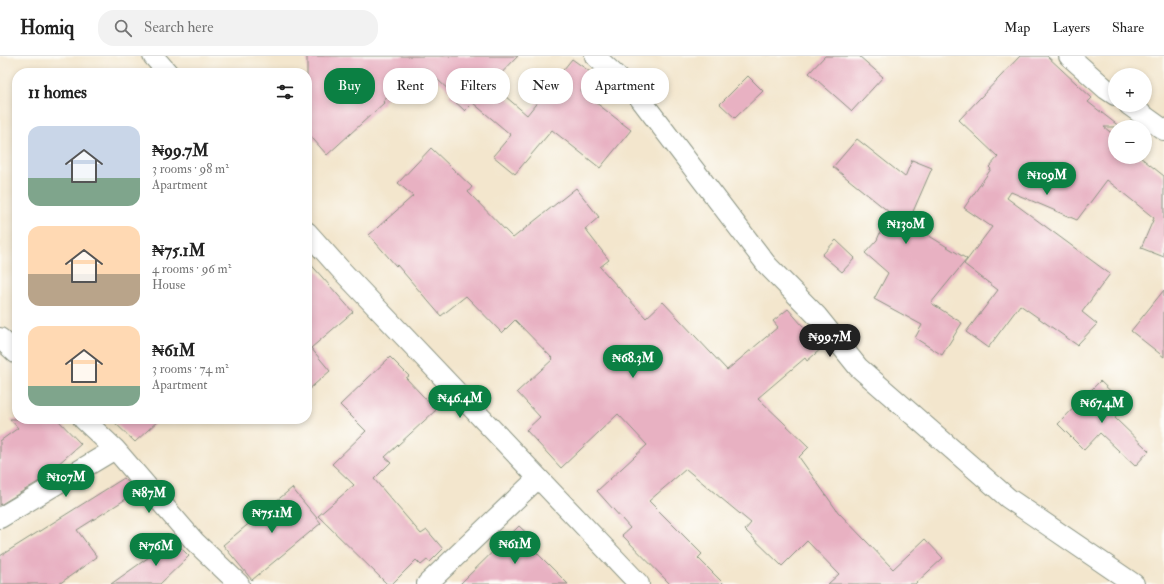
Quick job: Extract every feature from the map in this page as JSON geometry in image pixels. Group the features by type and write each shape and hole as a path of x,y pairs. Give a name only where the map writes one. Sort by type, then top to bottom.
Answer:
{"street":[{"path":"154,56 164,68"},
{"path":"594,56 638,96 767,265 817,316 858,367 1008,498 1134,584"},
{"path":"1070,56 1108,90"},
{"path":"1139,112 1164,130"},
{"path":"312,238 639,584"},
{"path":"0,338 12,349"},
{"path":"88,424 115,449 195,542 240,584"},
{"path":"0,518 115,449"},
{"path":"427,584 538,478"}],"building":[{"path":"307,56 518,56 506,68 446,68 446,87 438,80 438,68 383,68 383,104 327,155 312,138 312,68 307,68"},
{"path":"825,56 859,56 883,77 852,111 809,73"},
{"path":"1020,56 1047,56 1092,98 1088,102 1111,120 1108,120 1108,127 1104,127 1108,130 1108,164 1149,164 1164,176 1164,257 1141,248 1154,218 1107,180 1077,220 1011,192 1007,198 1110,274 1082,312 1097,324 1077,345 1020,305 988,348 966,332 998,290 964,264 992,227 964,208 991,169 989,167 998,157 959,120"},
{"path":"572,59 585,68 581,68 581,104 598,104 631,130 600,168 552,130 515,174 493,156 511,135 474,104 510,104 510,100 527,115 536,104 573,104 573,68 565,68"},
{"path":"748,76 763,91 735,118 720,104"},
{"path":"458,104 472,104 465,111"},
{"path":"857,139 905,177 912,160 932,168 908,223 967,259 931,303 962,323 942,355 915,338 922,325 874,299 888,273 865,253 877,240 889,212 833,167"},
{"path":"431,148 472,187 468,192 513,238 576,188 599,217 585,229 609,260 600,267 646,318 663,302 727,370 778,327 773,321 788,309 822,348 807,361 805,358 758,398 809,447 799,457 838,512 893,569 925,539 943,558 915,584 828,584 839,574 807,541 782,566 745,530 751,523 686,469 649,501 702,554 698,558 724,584 670,584 622,535 630,528 597,491 647,445 618,414 561,468 526,430 540,417 517,392 553,359 515,320 502,333 466,296 441,316 369,235 413,196 398,183"},
{"path":"836,240 855,258 842,272 822,255"},
{"path":"312,266 353,312 312,347"},
{"path":"1164,290 1164,357 1131,331"},
{"path":"312,349 330,371 312,387"},
{"path":"390,357 409,376 406,378 436,410 385,457 391,462 374,479 421,534 427,530 443,549 430,562 427,560 421,565 416,560 392,584 387,584 318,516 354,485 332,464 366,431 340,405"},
{"path":"1100,381 1126,406 1115,418 1149,451 1135,466 1100,433 1084,450 1058,424"},
{"path":"14,424 62,424 81,444 49,472 51,474 0,505 0,441 18,428"},
{"path":"116,424 155,424 135,442"},
{"path":"124,478 137,492 77,530 97,557 59,584 0,584 0,556"},
{"path":"292,488 321,523 252,580 223,545"},
{"path":"519,526 533,539 528,544 568,584 460,584"},
{"path":"173,540 189,556 160,584 111,584"}]}
